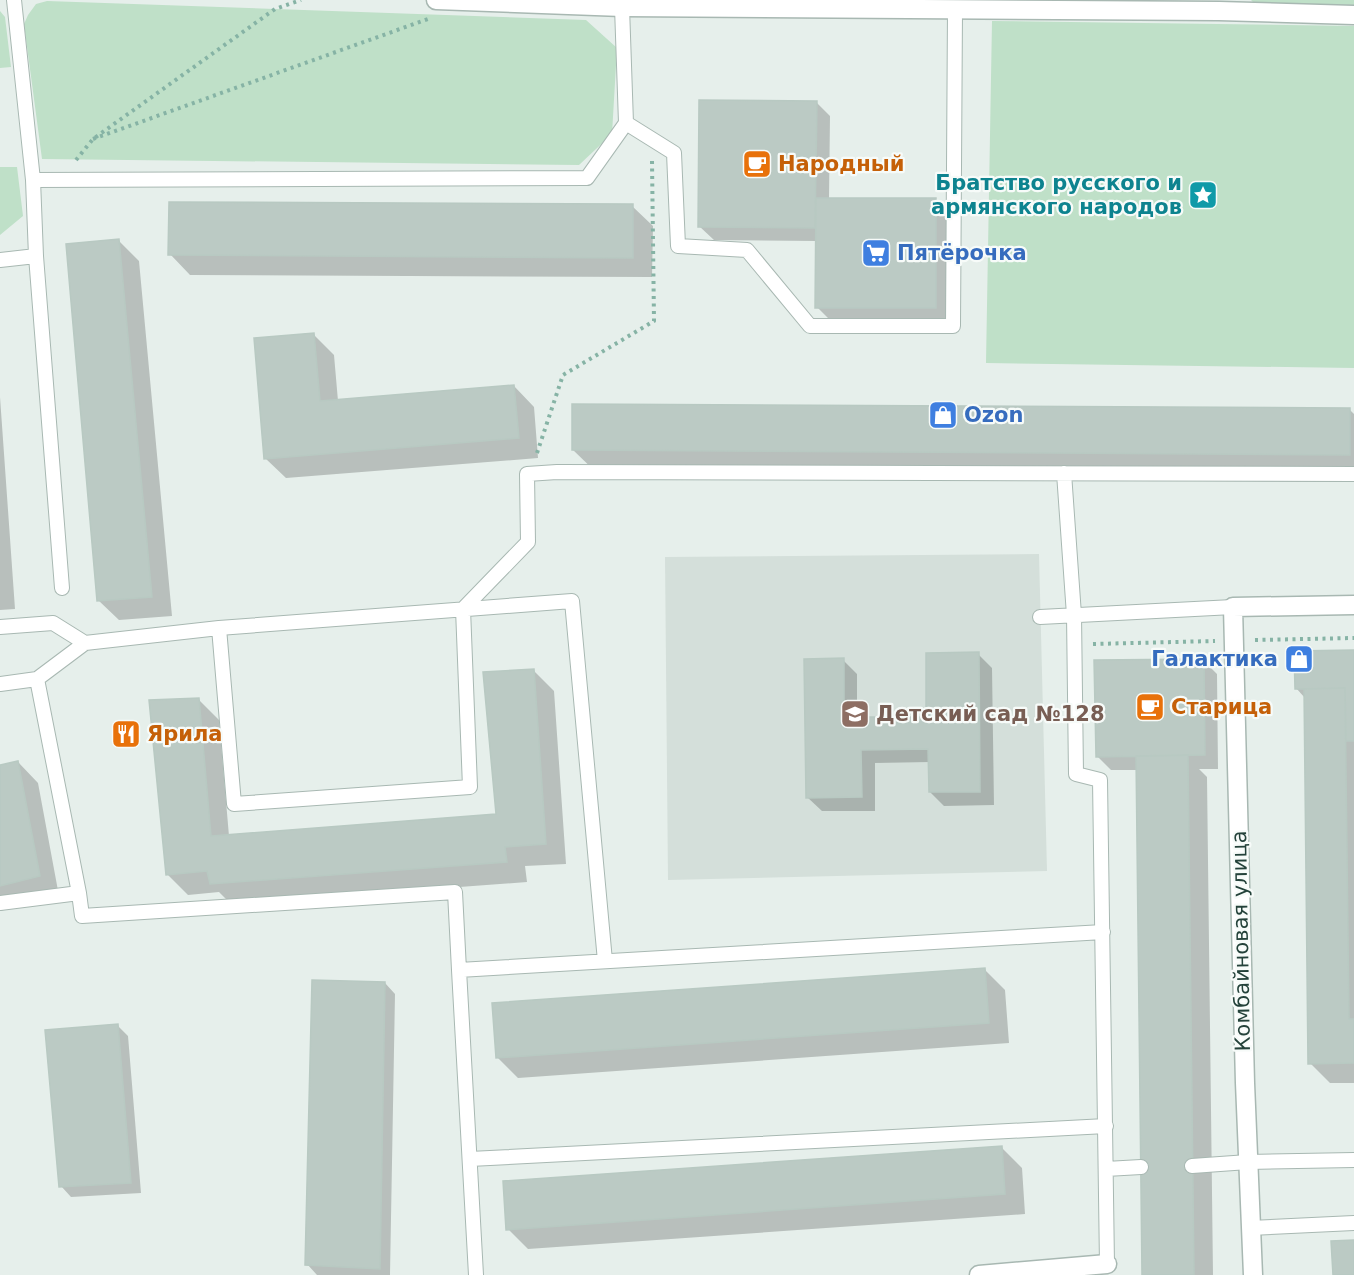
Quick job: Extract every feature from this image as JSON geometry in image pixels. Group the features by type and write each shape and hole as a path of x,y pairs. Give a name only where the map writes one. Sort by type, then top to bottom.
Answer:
{"street":[{"path":"436,0 622,7 955,10 1219,6 1354,15"},
{"path":"1233,607 1354,605"},
{"name":"Комбайновая улица","path":"1233,607 1245,1083 1253,1275"},
{"path":"979,1275 1107,1263"}],"lane":[{"path":"14,0 33,180 36,256 62,588"},
{"path":"33,180 587,178 626,123 622,7"},
{"path":"626,123 674,153 678,246 747,250 810,326 953,326 955,10"},
{"path":"0,260 36,256"},
{"path":"219,628 234,804 470,787 462,609 528,542 527,474 556,472 1354,474"},
{"path":"1064,473 1074,615 1076,774 1100,780 1107,1263"},
{"path":"0,684 37,679 86,643 219,628 572,601 605,961"},
{"path":"1040,617 1233,607"},
{"path":"0,627 53,623 86,643"},
{"path":"37,679 82,915 455,892 476,1275"},
{"path":"0,903 79,893"},
{"path":"459,970 1103,933"},
{"path":"470,1159 1106,1126"},
{"path":"1192,1166 1248,1162 1354,1160"},
{"path":"1106,1169 1141,1167"},
{"path":"1250,1228 1354,1223"}],"path":[{"path":"60,180 93,139 275,9 301,0"},
{"path":"93,139 429,19"},
{"path":"530,474 563,375 654,321 651,139"}],"shaded area":[{"name":"Детский сад №128","path":"1039,554 1047,871 668,880 665,557"}],"green space":[{"path":"1251,0 1354,0 1354,5 1254,3"},
{"path":"47,1 586,20 617,48 612,134 579,165 42,159 24,24 36,4"},
{"path":"0,11 5,17 11,67 0,68"},
{"path":"992,21 1354,26 1354,368 986,363"},
{"path":"0,167 17,167 23,216 0,235"}],"building":[{"name":"Народный","path":"699,100 817,101 815,228 698,227"},
{"name":"Пятёрочка","path":"816,198 936,198 936,308 815,308"},
{"path":"169,202 633,204 633,258 168,255"},
{"path":"119,239 152,597 97,601 66,244"},
{"path":"314,333 320,401 514,385 519,438 264,459 254,338"},
{"path":"572,404 1350,408 1350,455 572,450"},
{"path":"1354,650 1354,741 1346,741 1345,688 1295,689 1294,651"},
{"path":"979,652 980,792 929,792 928,749 861,750 862,797 806,798 804,659 844,658 844,717 926,717 926,653"},
{"name":"Старица","path":"1204,659 1205,755 1096,757 1094,660"},
{"path":"534,669 546,844 505,847 507,862 210,884 207,871 166,875 149,700 199,698 211,836 496,814 483,672"},
{"path":"1345,688 1349,1019 1354,1019 1354,1063 1308,1064 1304,689"},
{"path":"1188,755 1194,1275 1142,1275 1136,756"},
{"path":"18,761 40,876 0,886 0,765"},
{"path":"985,968 989,1023 496,1058 492,1003"},
{"path":"312,980 385,982 380,1269 305,1265"},
{"path":"118,1024 131,1183 59,1187 45,1030"},
{"path":"1002,1146 1005,1194 506,1230 503,1181"},
{"path":"1354,1240 1354,1275 1333,1275 1331,1241"}],"place":[{"name":"Народный","path":"757,164"},
{"name":"Братство русского и армянского народов","path":"1203,195"},
{"name":"Пятёрочка","path":"876,253"},
{"name":"Ozon","path":"943,415"},
{"name":"Галактика","path":"1299,659"},
{"name":"Старица","path":"1150,707"},
{"name":"Детский сад №128","path":"855,714"},
{"name":"Ярила","path":"126,734"}]}
